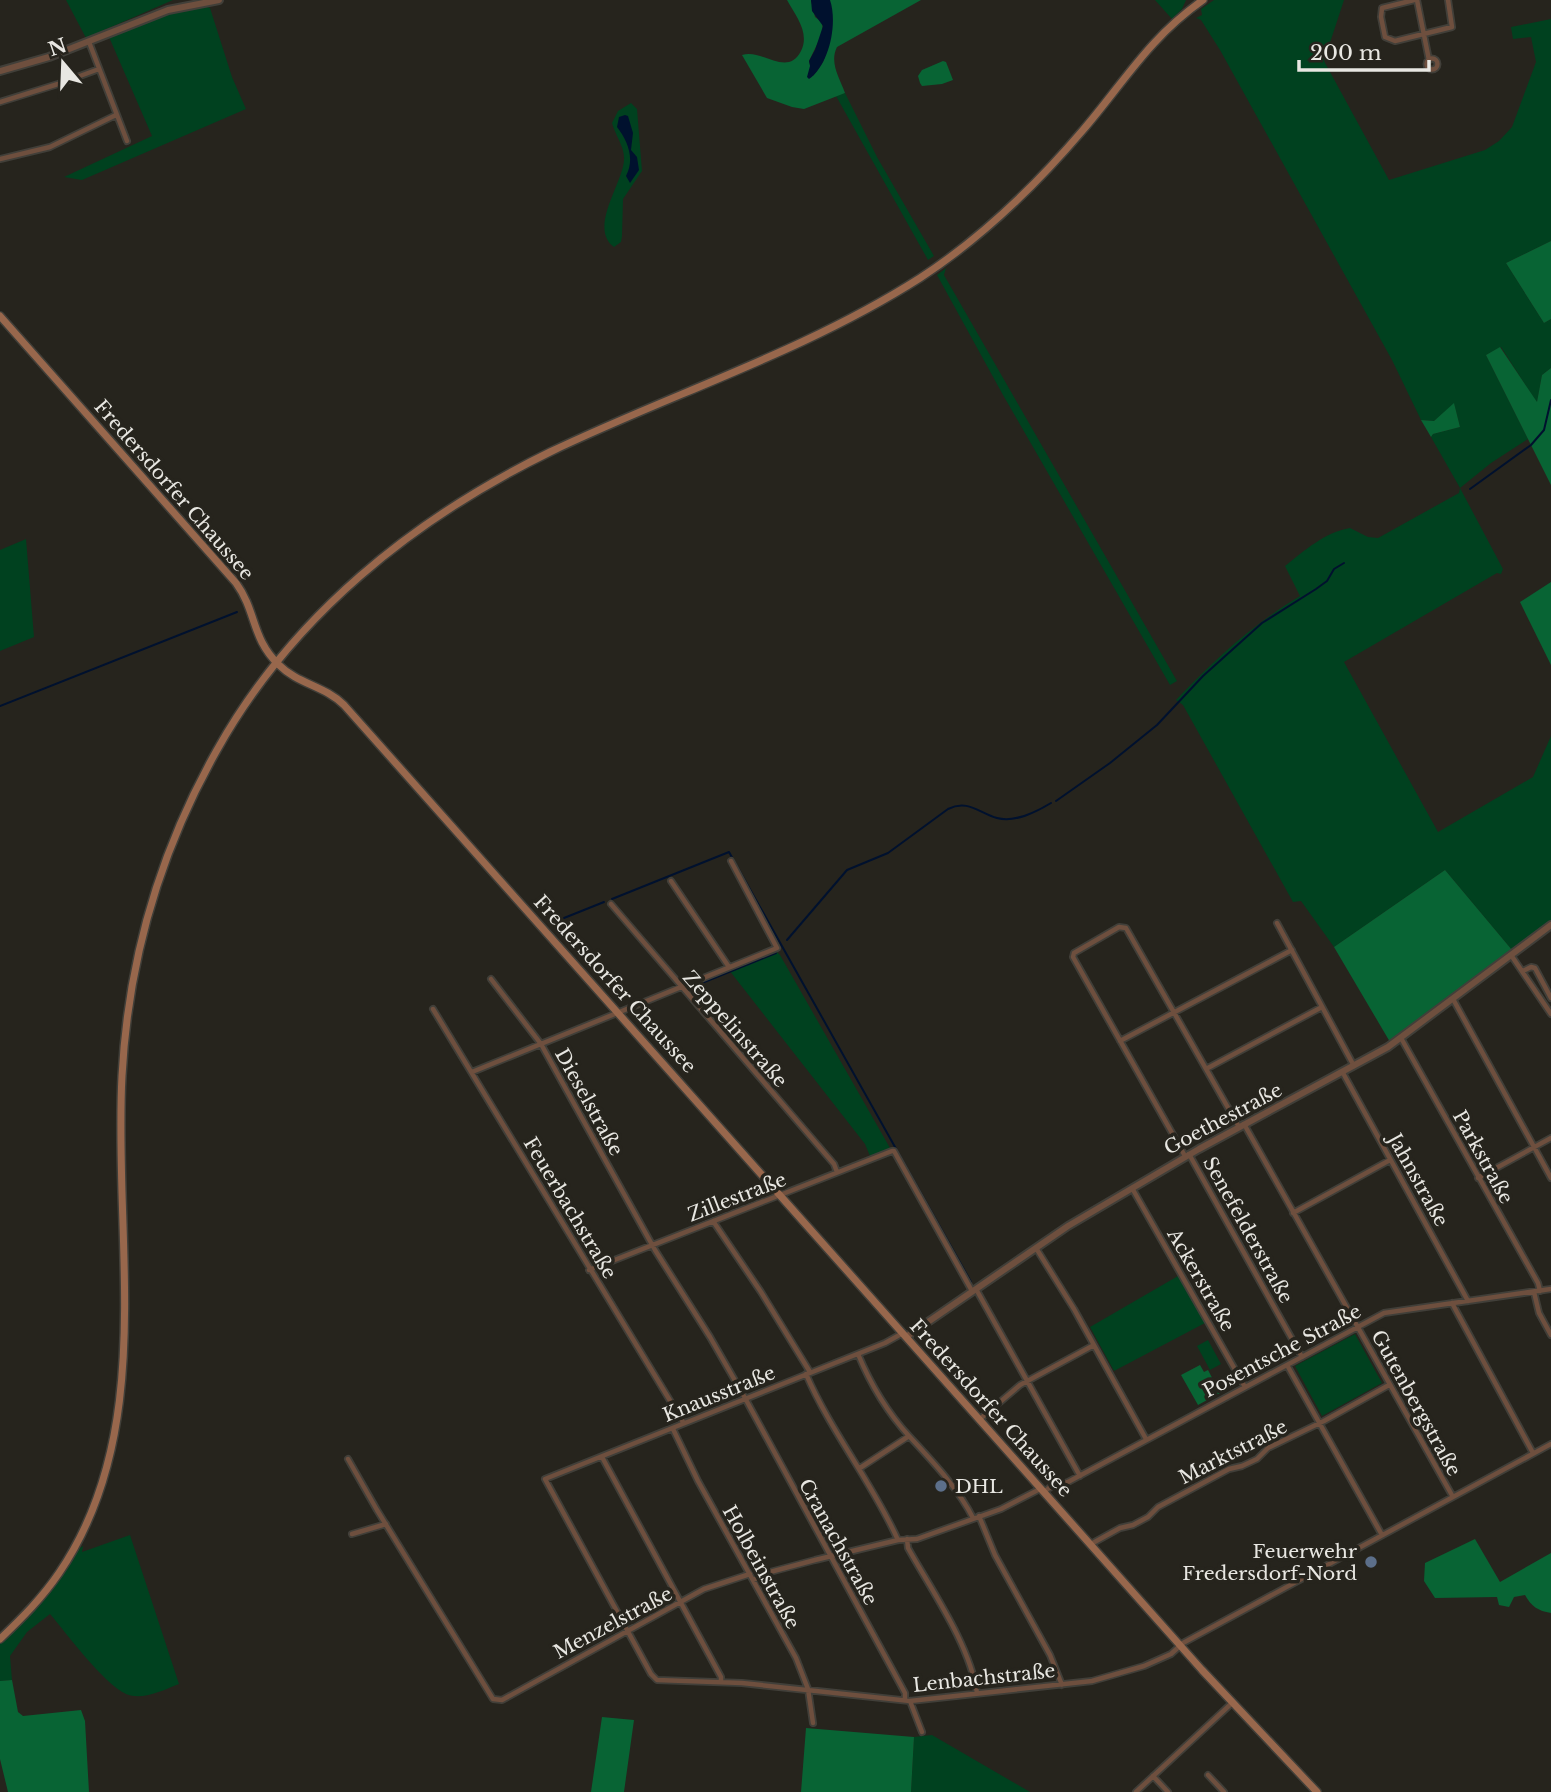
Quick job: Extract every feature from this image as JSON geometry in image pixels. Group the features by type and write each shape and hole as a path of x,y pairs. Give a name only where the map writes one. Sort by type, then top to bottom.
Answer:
{"main road":[{"path":"0,1638 36,1605 82,1536 113,1442 119,1408 125,1328 122,1076 128,1006 153,893 187,808 218,747 276,663 343,590 397,543 470,494 554,450 795,346 923,275 1007,210 1083,130 1146,50 1197,2"},
{"name":"Fredersdorfer Chaussee","path":"0,316 236,583 248,601 261,643 276,663 289,675 329,692 344,705 1232,1703 1317,1792"}],"street":[{"path":"0,71 49,57 168,10 219,0"},
{"path":"1429,60 1423,35 1415,0 1382,8 1385,37 1395,41 1423,35 1452,27 1448,0"},
{"path":"89,42 127,141"},
{"path":"0,102 99,69"},
{"path":"0,159 50,147 116,115"},
{"path":"472,1072 776,948 731,861"},
{"path":"671,881 729,967"},
{"name":"Zeppelinstraße","path":"611,904 834,1164 837,1172"},
{"path":"1277,923 1354,1067"},
{"name":"Goethestraße","path":"905,1335 1035,1247 1187,1155 1354,1067 1401,1038 1551,925"},
{"name":"Gutenbergstraße","path":"1073,955 1123,926 1293,1213 1453,1497"},
{"path":"1121,1041 1292,950"},
{"name":"Senefelderstraße","path":"1073,955 1302,1357"},
{"path":"1511,955 1551,1014"},
{"path":"1523,971 1535,968 1551,998"},
{"name":"Dieselstraße","path":"491,979 541,1044 652,1245 745,1398"},
{"path":"1452,999 1551,1178"},
{"path":"1206,1069 1322,1007"},
{"name":"Feuerbachstraße","path":"433,1009 683,1423"},
{"name":"Parkstraße","path":"1401,1038 1534,1276 1539,1313 1551,1335"},
{"name":"Jahnstraße","path":"1342,1073 1468,1301"},
{"path":"1478,1178 1551,1138"},
{"name":"Zillestraße","path":"589,1270 894,1151 974,1290"},
{"path":"1293,1213 1390,1160"},
{"name":"Ackerstraße","path":"1132,1188 1245,1387"},
{"path":"713,1221 761,1292 808,1373 820,1404 881,1504 898,1540"},
{"path":"1035,1247 1060,1284 1146,1439"},
{"name":"Posentsche Straße","path":"1043,1490 1080,1476 1384,1313 1551,1289"},
{"path":"974,1290 1080,1476"},
{"path":"1452,1303 1533,1454"},
{"name":"Knausstraße","path":"628,1631 545,1479 905,1335"},
{"path":"980,1419 1027,1382 1094,1345"},
{"path":"858,1354 882,1401 976,1517 1050,1655 1062,1685"},
{"path":"1287,1365 1382,1535"},
{"name":"Marktstraße","path":"1091,1544 1148,1517 1158,1507 1229,1469 1256,1459 1268,1448 1389,1385"},
{"name":"Cranachstraße","path":"745,1398 905,1693 922,1732"},
{"name":"Holbeinstraße","path":"673,1429 689,1464 796,1658 808,1689 813,1723"},
{"path":"860,1468 909,1436"},
{"name":"Lenbachstraße","path":"628,1631 651,1674 657,1680 721,1682 907,1700 1092,1681 1136,1669 1166,1656 1181,1645 1551,1444"},
{"path":"601,1457 721,1677 721,1682"},
{"path":"348,1459 386,1524 352,1534"},
{"path":"753,1580 770,1572 898,1540 916,1539 1043,1490"},
{"name":"Menzelstraße","path":"386,1524 493,1699 502,1700 710,1587 750,1574"},
{"path":"907,1539 908,1548 965,1652 975,1677 977,1693"},
{"path":"1136,1792 1232,1703"},
{"path":"1208,1775 1224,1792"},
{"path":"1153,1776 1168,1792"}],"green space":[{"path":"66,0 173,0 86,38"},
{"path":"787,0 811,0 815,17 822,22 823,32 809,61 813,76 823,62 829,45 830,0 921,0 837,47 835,65 845,93 804,109 767,98 742,55 758,55 781,62 795,59 801,51 804,38 801,25"},
{"path":"1155,0 1186,0 1182,9 1172,19"},
{"path":"1214,0 1344,0 1324,61 1389,180 1485,150 1499,141 1512,127 1536,62 1531,37 1513,39 1511,27 1551,19 1551,241 1506,263 1544,323 1551,319 1551,368 1542,375 1537,403 1501,347 1486,355 1528,439 1491,463 1460,488 1431,437 1433,434 1460,427 1454,404 1434,421 1421,420 1392,360 1220,50 1201,20 1196,18 1202,15 1201,9"},
{"path":"205,6 210,8 232,77 246,109 82,180 64,177 152,136 109,37 168,14"},
{"path":"946,62 953,80 922,86 918,76 922,70"},
{"path":"845,93 877,157 934,256 928,260 836,96"},
{"path":"631,103 637,109 642,171 623,199 621,242 614,247 607,239 604,229 605,217 624,160 623,150 612,123 618,111"},
{"path":"1551,241 1551,319 1544,323 1506,263"},
{"path":"946,268 944,275 1177,681 1170,685 937,275"},
{"path":"1500,347 1537,402 1542,375 1551,368 1551,485 1486,355"},
{"path":"1454,403 1460,427 1433,434 1431,437 1421,420 1434,421"},
{"path":"1460,488 1503,569 1501,574 1497,573 1344,662 1438,832 1533,777 1551,736 1551,921 1512,950 1445,870 1334,947 1301,901 1293,902 1183,705 1176,700 1266,618 1300,596 1285,566 1307,548 1323,538 1350,528 1368,537 1378,538 1459,493"},
{"path":"26,539 34,637 0,651 0,550"},
{"path":"1551,582 1551,665 1520,602"},
{"path":"1445,870 1512,950 1390,1042 1334,947"},
{"path":"777,952 890,1148 870,1156 865,1144 729,970"},
{"path":"1178,1276 1205,1323 1114,1371 1090,1327"},
{"path":"1355,1334 1382,1383 1322,1416 1295,1366"},
{"path":"1208,1340 1221,1364 1210,1370 1197,1346"},
{"path":"1200,1365 1204,1372 1208,1370 1220,1393 1198,1405 1181,1375"},
{"path":"130,1535 179,1684 146,1695 126,1694 96,1669 50,1614 27,1632 10,1656 12,1680 0,1681 0,1643 38,1606 76,1550 83,1546 82,1552"},
{"path":"1475,1539 1500,1582 1551,1553 1551,1613 1535,1607 1525,1595 1514,1597 1509,1607 1499,1605 1497,1597 1435,1598 1424,1581 1425,1563"},
{"path":"12,1680 18,1712 23,1716 81,1710 85,1721 89,1792 8,1792 0,1759 0,1681"},
{"path":"602,1717 634,1720 624,1792 591,1792"},
{"path":"806,1728 914,1737 911,1792 801,1792"},
{"path":"932,1735 1030,1792 911,1792 914,1737"}],"water":[{"path":"811,0 830,0 833,20 827,54 816,73 809,79 809,61 823,26 812,11"},
{"path":"628,116 633,133 631,150 637,157 639,170 630,183 626,176 630,163 629,150 617,127 619,117"}],"waterway":[{"path":"1470,489 1531,445 1544,430 1551,400"},
{"path":"1056,801 1110,763 1157,725 1203,676 1262,623 1327,581 1334,569 1344,563"},
{"path":"0,706 237,612"},
{"path":"787,940 847,870 888,853 948,809 962,805 997,818 1011,819 1032,813 1051,803"},
{"path":"612,899 729,852 971,1282"},
{"path":"554,922 604,902"},
{"path":"692,987 776,953"}],"place":[{"name":"DHL","path":"941,1486"},
{"name":"Feuerwehr Fredersdorf-Nord","path":"1371,1562"}]}
